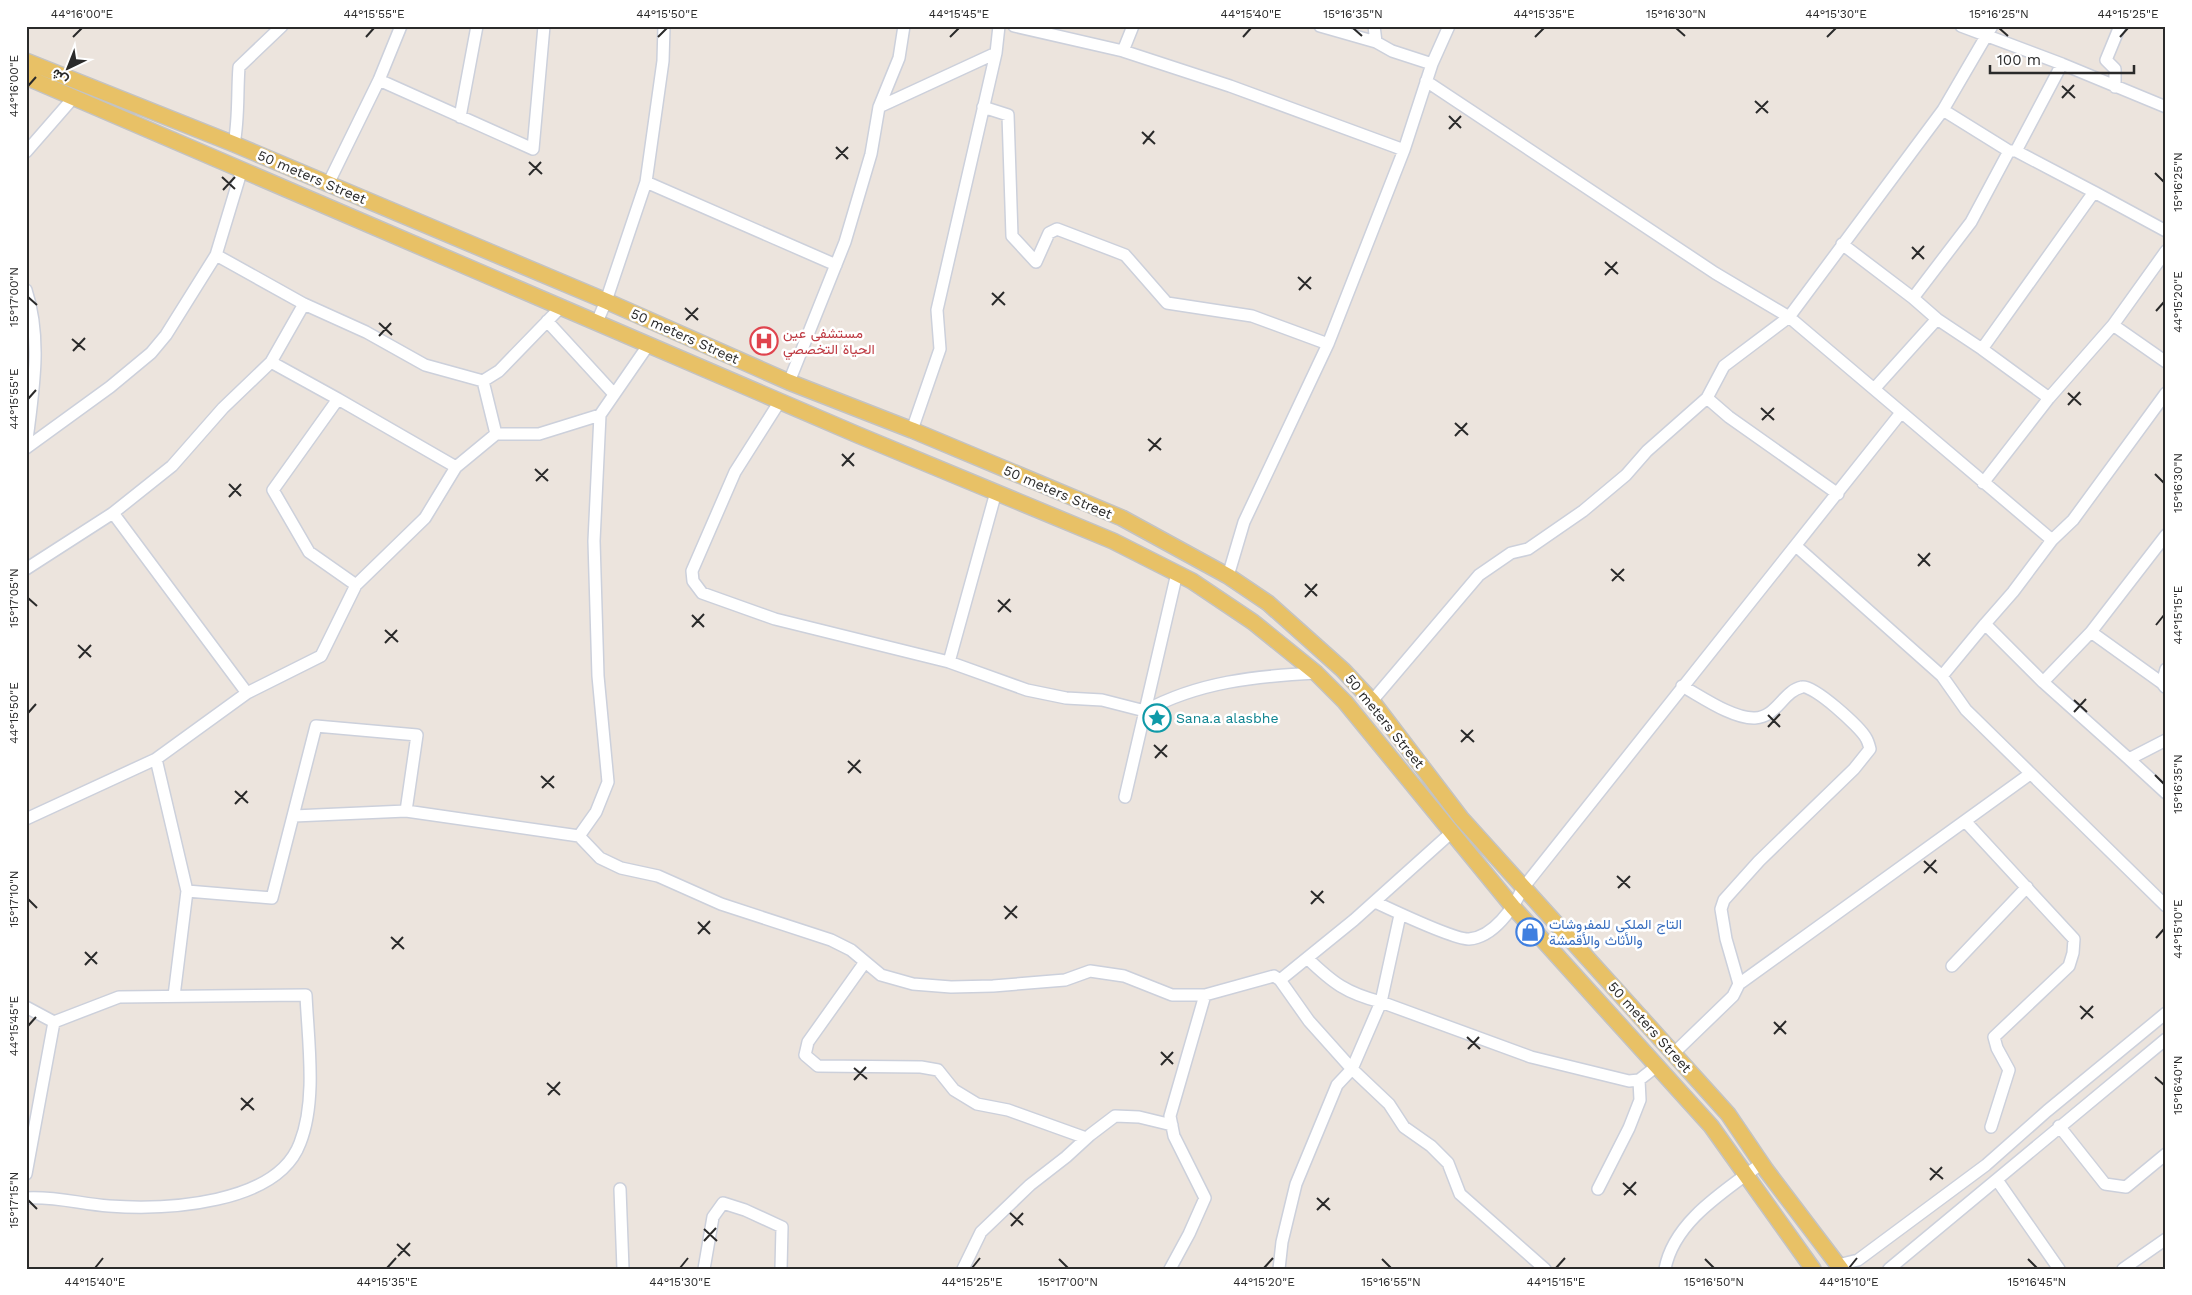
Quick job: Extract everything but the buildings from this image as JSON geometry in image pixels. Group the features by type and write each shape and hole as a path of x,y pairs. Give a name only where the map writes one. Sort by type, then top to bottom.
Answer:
{"main road":[{"name":"50 meters Street","path":"26,61 234,144 606,301 790,382 912,430 1122,518 1228,576 1268,603 1343,670 1372,701 1462,818 1728,1114 1762,1163 1840,1267"},
{"name":"50 meters Street","path":"26,77 562,306 858,435 1113,541 1176,573 1253,622 1316,673 1346,702 1513,907 1711,1126 1812,1269"},
{"path":"858,435 865,413"},
{"path":"1253,622 1268,603"},
{"path":"1643,1050 1657,1035"}],"street":[{"path":"234,144 239,118 237,92 240,67 282,26"},
{"path":"328,184 379,80 401,26"},
{"path":"460,118 477,26"},
{"path":"379,80 460,118 533,149 544,26"},
{"path":"597,322 606,301 646,182 663,60 664,26"},
{"path":"790,382 836,265 871,154 879,107 899,58 904,26"},
{"path":"912,430 940,349 937,310 996,53 999,26"},
{"path":"1014,26 1124,51 1230,86 1404,150"},
{"path":"1124,51 1133,26"},
{"path":"1320,26 1376,42 1392,51 1432,64"},
{"path":"1374,26 1376,42"},
{"path":"1228,576 1244,522 1328,344 1404,150 1432,64 1449,26"},
{"path":"1961,26 1990,31 2115,87 2166,107"},
{"path":"2115,87 2115,69 2106,60 2120,26"},
{"path":"1372,701 1479,576 1511,552 1528,549 1583,511 1626,476 1647,451 1707,398 1724,366 1789,317 1942,110 1990,31"},
{"path":"879,107 996,53"},
{"path":"1914,298 1971,222 2062,64"},
{"path":"1426,81 1716,273 1789,317 1874,389 1900,414 2052,540"},
{"path":"26,152 74,97"},
{"path":"983,107 1008,115 1012,236 1036,262 1049,233 1057,229 1125,255 1167,303 1252,316 1328,344"},
{"path":"1942,110 2012,151 2166,231"},
{"path":"26,448 110,387 151,353 166,336 216,255 242,169"},
{"path":"646,182 836,265"},
{"path":"1982,349 2094,192"},
{"path":"1842,244 1914,298 1937,319 2049,398"},
{"path":"1983,483 2049,398 2113,326 2166,251"},
{"path":"216,255 304,304 366,332 425,365 483,381 499,371 562,306"},
{"path":"26,290 35,329 36,366 26,448"},
{"path":"26,569 112,513 172,466 222,408 271,362 304,304"},
{"path":"1874,389 1937,319"},
{"path":"547,322 614,394"},
{"path":"2113,326 2166,362"},
{"path":"578,836 596,812 608,782 598,676 594,541 600,415 649,344"},
{"path":"271,362 456,467"},
{"path":"483,381 496,434"},
{"path":"1942,676 2013,592 2052,540 2073,520 2166,393"},
{"path":"1707,398 1729,418 1838,494"},
{"path":"338,399 273,490 309,552 356,584"},
{"path":"780,401 735,472 692,571 693,581 702,593 775,619 949,662 1027,690 1066,698 1102,700 1145,710 1170,697 1214,684 1274,675 1316,673"},
{"path":"1375,902 1400,915 1467,939 1486,934 1513,907 1523,888 1900,414"},
{"path":"26,819 156,759 247,694 321,656 356,584 425,518 456,467 496,434 539,434 600,415"},
{"path":"949,662 996,492"},
{"path":"112,513 247,694"},
{"path":"2043,682 2091,632 2166,535"},
{"path":"1796,546 1942,676 1966,710 2166,906"},
{"path":"1125,798 1176,573"},
{"path":"1985,624 2043,682 2166,793"},
{"path":"2091,632 2164,685 2166,669"},
{"path":"1682,686 1742,717 1757,718 1770,714 1800,687 1808,687 1819,693 1866,738 1870,749 1854,769 1759,861 1724,900 1721,909 1726,939 1739,984"},
{"path":"187,891 272,898 316,726 417,735 406,811"},
{"path":"2129,759 2166,740"},
{"path":"156,759 187,891 174,996"},
{"path":"1674,1053 1733,996 1739,984 2030,774"},
{"path":"294,816 406,811 578,836 600,858 621,868 658,876 721,904 831,940 851,950 881,975 913,984 951,987 993,986 1065,980 1090,971 1124,976 1172,995 1205,995 1274,976 1280,980 1309,1021 1352,1069 1389,1104 1404,1128 1432,1146 1448,1164 1460,1194 1545,1269"},
{"path":"1965,821 2074,938 2073,953 2069,966 1994,1036 1997,1048 2009,1070 1991,1127"},
{"path":"1280,980 1375,902 1452,832"},
{"path":"1952,966 2027,887"},
{"path":"1279,1269 1282,1242 1296,1184 1338,1085 1352,1069 1382,1002 1400,915"},
{"path":"1307,958 1334,984 1364,998 1382,1002 1531,1057 1629,1081 1639,1080 1658,1066"},
{"path":"865,962 808,1042 805,1055 818,1066 921,1067 938,1070 954,1090 977,1104 1008,1110 1086,1138"},
{"path":"1170,1269 1189,1234 1204,1198 1174,1136 1170,1116 1205,995"},
{"path":"26,1007 54,1022 119,997 306,996 310,1078 308,1108 300,1143 288,1166 251,1190 181,1206 108,1206 48,1197 26,1198"},
{"path":"1840,1267 1858,1260 1986,1165 2047,1111 2166,1013"},
{"path":"26,1174 32,1114 54,1022"},
{"path":"1889,1269 2166,1039"},
{"path":"1598,1189 1629,1128 1640,1100 1639,1080"},
{"path":"963,1269 981,1232 1030,1185 1115,1116 1139,1117 1172,1125"},
{"path":"2059,1126 2105,1184 2126,1188 2166,1154"},
{"path":"1665,1269 1669,1253 1691,1219 1762,1163"},
{"path":"1997,1180 2059,1269"},
{"path":"620,1189 623,1269"},
{"path":"704,1269 713,1217 723,1203 745,1210 782,1227 781,1269"},
{"path":"2123,1269 2166,1239"}],"place":[{"name":"مستشفى عين الحياة التخصصي","path":"764,341"},
{"name":"Sana.a alasbhe","path":"1157,718"},
{"name":"التاج الملكي للمفروشات والأثاث والأقمشة","path":"1530,932"}]}
